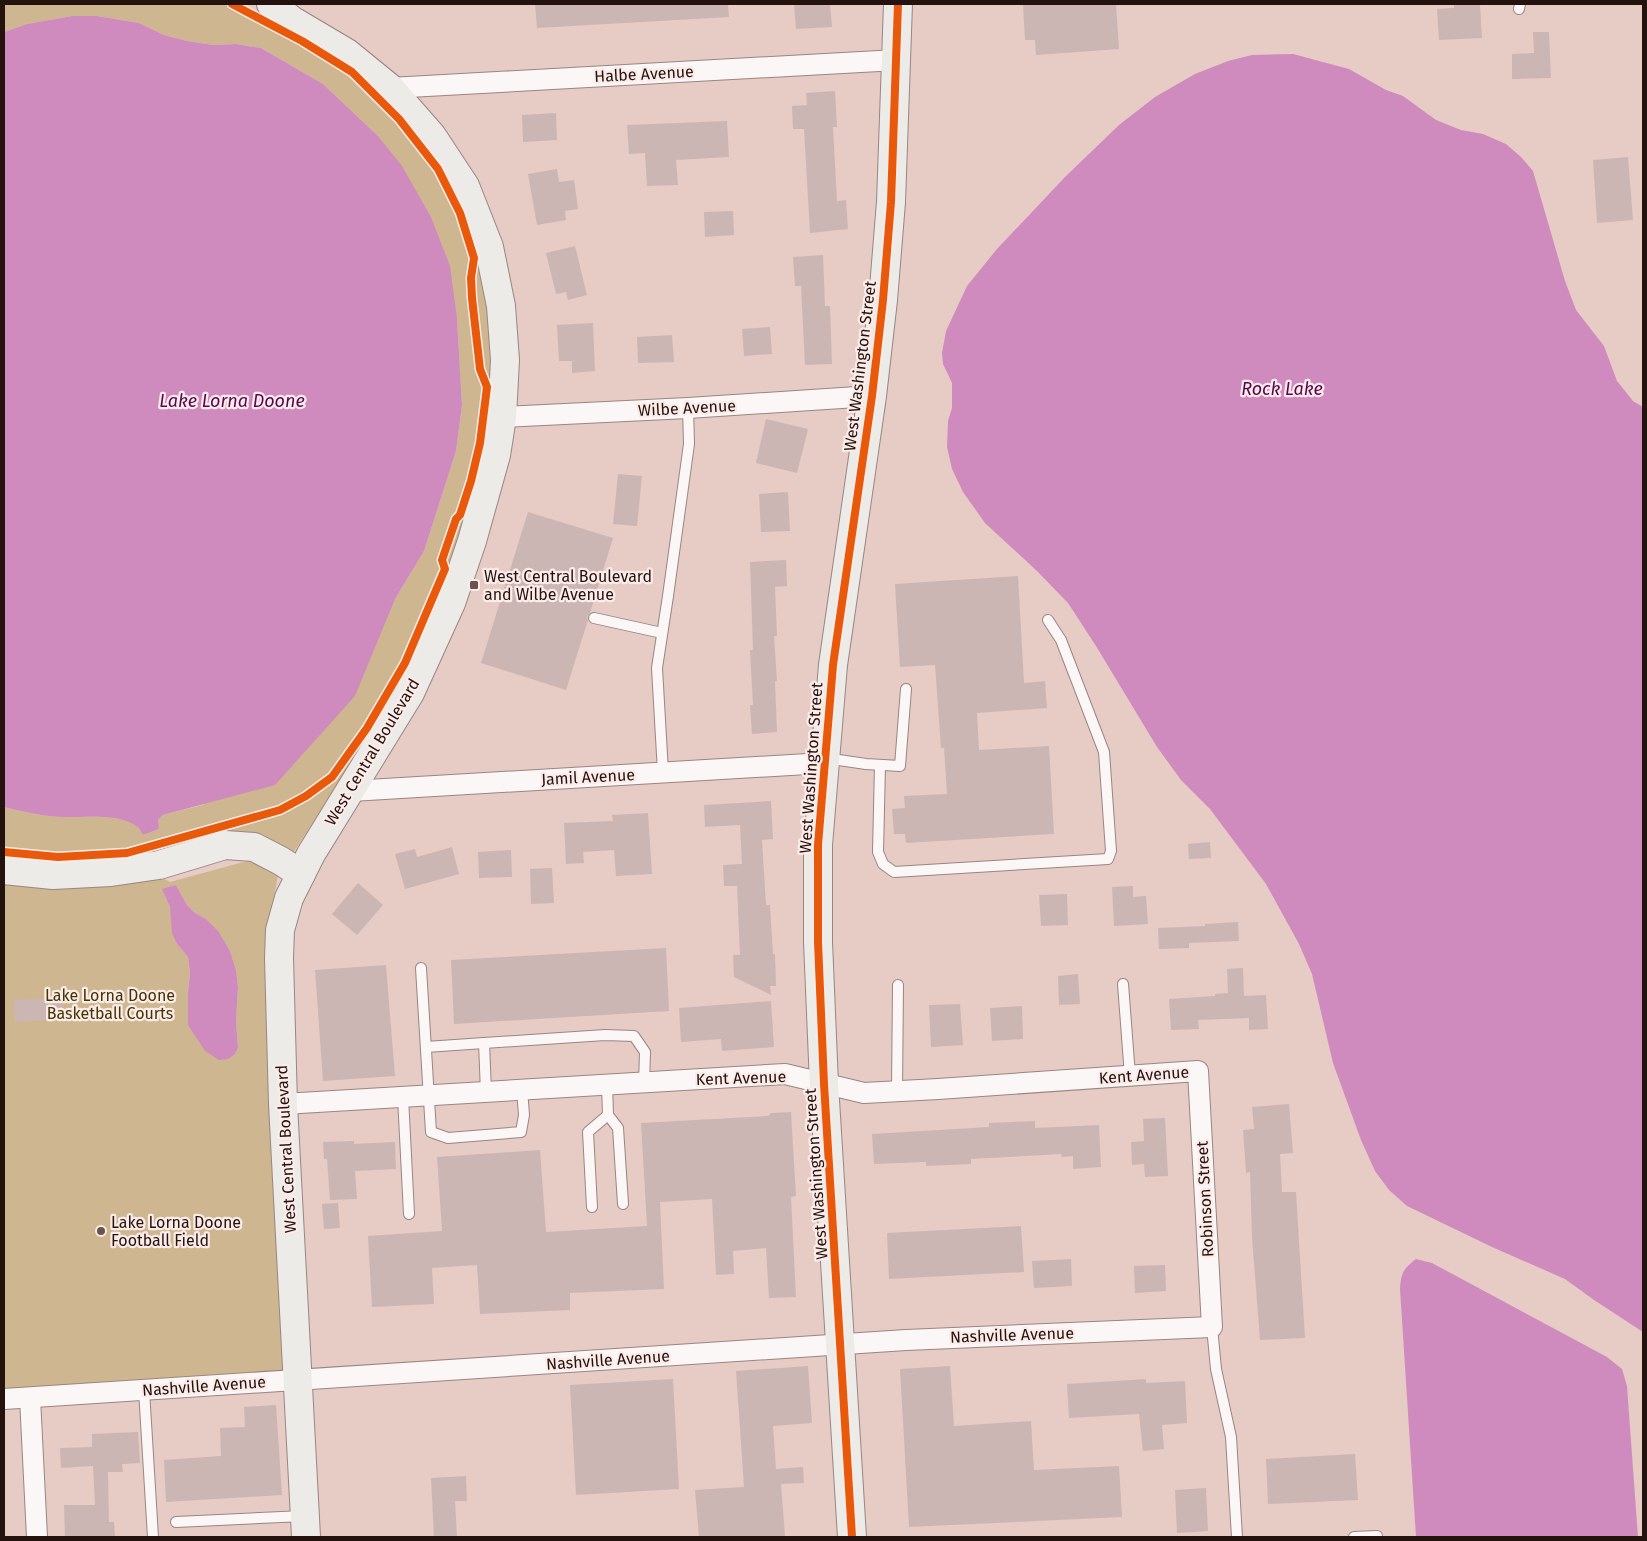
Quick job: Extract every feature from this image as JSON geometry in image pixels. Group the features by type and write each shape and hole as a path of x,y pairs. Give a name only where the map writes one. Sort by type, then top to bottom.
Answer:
{"street":[{"name":"West Central Boulevard","path":"271,4 292,21 347,53 390,88 432,136 465,186 489,247 501,306 505,360 502,417 496,455 472,541 451,603 410,693 311,854 289,898 280,930 283,1104 305,1527"},
{"name":"West Washington Street","path":"852,1537 824,1084 818,942 818,846 833,665 872,396 883,300 891,202 898,4"},
{"name":"Halbe Avenue","path":"390,88 897,60"},
{"name":"Wilbe Avenue","path":"502,417 688,408 872,396"},
{"name":"Jamil Avenue","path":"351,791 664,772 824,760"},
{"path":"4,870 53,875 111,872 159,865 225,845 254,847 281,860 301,874"},
{"name":"Kent Avenue","path":"283,1104 785,1074 864,1093 1198,1071"},
{"name":"Robinson Street","path":"1198,1071 1212,1327"},
{"name":"Nashville Avenue","path":"4,1399 840,1344 1212,1327"},
{"path":"30,1398 37,1537"}],"lane":[{"path":"664,772 656,668 688,444 688,408"},
{"path":"594,618 662,633"},
{"path":"880,765 878,852 883,864 894,872 1108,858 1112,851 1104,752 1061,640 1048,620"},
{"path":"824,760 900,766 906,689"},
{"path":"421,968 431,1132 448,1138 521,1132 524,1115 522,1090"},
{"path":"1124,984 1130,1076"},
{"path":"897,1091 898,986"},
{"path":"426,1047 605,1035 634,1036 645,1052 644,1083"},
{"path":"484,1043 486,1092"},
{"path":"607,1085 608,1115 618,1128 622,1204"},
{"path":"403,1097 409,1214"},
{"path":"592,1207 588,1132 608,1115"},
{"path":"1212,1327 1216,1369 1232,1437 1237,1537"},
{"path":"144,1390 153,1537"},
{"path":"176,1522 305,1527"},
{"path":"1354,1537 1377,1536"}],"green space":[{"path":"4,4 243,4 273,24 341,62 390,103 440,164 470,232 487,296 491,362 489,412 480,465 455,549 424,639 374,730 291,856 274,846 116,864 4,861 4,807 47,816 119,819 139,828 143,835 159,829 158,820 163,815 203,805 395,599 424,551 456,451 462,405 457,318 378,136 323,84 261,48 236,44 213,45 187,41 164,35 139,23 97,16 72,16 27,24 4,32"},
{"name":"Lake Lorna Doone Basketball Courts","path":"251,860 278,875 264,953 283,1370 4,1389 4,877 150,872 170,882","holes":["176,885 187,905 195,913 206,919 230,951 236,970 238,987 236,1022 238,1047 188,1025 190,973 188,957 177,944 170,907 163,890"]}],"water":[{"name":"Lake Lorna Doone","path":"72,16 97,16 139,23 164,35 187,41 213,45 236,44 261,48 323,84 378,136 402,166 431,217 450,266 457,318 462,405 456,451 424,551 395,599 355,696 275,785 163,815 158,820 159,829 143,835 139,828 119,819 47,816 4,807 4,32 27,24"},
{"name":"Rock Lake","path":"1293,54 1349,69 1386,90 1403,96 1436,120 1461,130 1483,134 1506,144 1521,157 1533,171 1565,281 1576,310 1604,346 1617,381 1633,401 1643,407 1643,1332 1565,1279 1492,1247 1407,1206 1389,1190 1375,1171 1361,1140 1333,1063 1312,974 1299,944 1266,884 1210,809 1181,780 1157,747 1068,603 1037,571 985,523 963,492 952,469 947,447 948,421 952,408 952,383 943,364 942,353 946,331 967,286 997,249 1065,177 1119,125 1155,97 1195,74 1228,61 1252,55"},
{"path":"176,885 187,905 218,931 230,951 236,970 238,987 236,1022 238,1047 235,1054 228,1059 219,1060 205,1051 188,1025 190,973 188,957 177,944 172,933 170,907 162,889"},
{"path":"1416,1259 1432,1263 1607,1357 1622,1369 1627,1386 1638,1537 1416,1537 1400,1289 1404,1272"}],"building":[{"path":"535,4 728,4 729,17 537,28"},
{"path":"794,4 830,4 832,27 796,29"},
{"path":"1023,4 1116,4 1119,49 1036,55 1035,40 1025,40"},
{"path":"1454,4 1480,4 1482,38 1439,40 1437,9 1454,8"},
{"path":"1533,32 1549,32 1551,78 1512,79 1512,54 1534,53"},
{"path":"835,91 837,127 833,127 837,201 846,200 848,229 810,233 804,129 793,129 792,106 807,105 806,93"},
{"path":"556,113 557,140 523,142 522,115"},
{"path":"727,121 729,157 676,160 678,185 647,186 645,153 629,154 627,125"},
{"path":"1628,157 1633,220 1597,223 1593,160"},
{"path":"557,169 559,182 574,180 578,209 565,211 566,220 537,225 528,174"},
{"path":"733,211 734,235 705,237 704,212"},
{"path":"575,246 587,295 568,300 566,292 556,294 546,253"},
{"path":"823,255 825,306 830,306 832,364 805,365 801,286 795,286 793,257"},
{"path":"593,323 595,371 572,373 572,361 559,361 557,325"},
{"path":"770,327 772,354 744,356 742,329"},
{"path":"672,335 674,362 638,363 637,337"},
{"path":"766,419 808,429 797,473 756,463"},
{"path":"618,474 642,476 637,526 613,524"},
{"path":"788,492 790,531 761,532 759,494"},
{"path":"528,512 613,538 590,613 587,616 588,620 566,690 481,663"},
{"path":"786,560 787,586 775,587 777,636 774,636 777,681 775,681 777,732 752,734 750,705 753,705 750,650 753,650 750,562"},
{"path":"1018,576 1024,683 1045,681 1047,708 977,713 979,750 1049,746 1054,834 906,843 905,834 894,834 892,809 905,808 904,796 947,794 944,748 941,748 935,665 900,667 895,584"},
{"path":"771,801 773,839 762,840 766,905 770,905 773,954 775,954 776,986 770,986 771,995 734,977 733,955 740,955 737,886 724,886 723,865 742,864 740,825 705,827 704,805"},
{"path":"648,813 652,874 616,876 614,850 583,852 584,863 566,864 564,823 613,821 612,815"},
{"path":"1210,842 1211,858 1189,859 1188,844"},
{"path":"452,847 459,874 405,889 395,854 415,849 417,857"},
{"path":"511,850 512,877 479,878 478,852"},
{"path":"552,868 554,903 531,904 530,869"},
{"path":"358,883 383,905 357,935 332,914"},
{"path":"1133,886 1133,897 1146,896 1148,924 1114,926 1112,887"},
{"path":"1067,894 1068,925 1041,926 1039,895"},
{"path":"1238,922 1239,941 1189,943 1189,948 1159,949 1158,928 1205,926 1205,924"},
{"path":"666,948 669,1011 454,1024 451,960"},
{"path":"386,965 395,1076 323,1081 315,970"},
{"path":"1243,968 1244,996 1266,995 1268,1029 1249,1030 1249,1018 1198,1020 1199,1029 1171,1030 1169,999 1215,996 1215,994 1228,993 1227,969"},
{"path":"1078,974 1080,1004 1059,1005 1058,976"},
{"path":"62,998 63,1019 15,1022 14,1000"},
{"path":"771,1001 774,1047 722,1051 721,1039 681,1042 679,1008"},
{"path":"960,1004 963,1045 931,1047 929,1005"},
{"path":"1022,1006 1023,1039 992,1041 990,1008"},
{"path":"1289,1104 1293,1153 1280,1154 1282,1192 1296,1192 1305,1338 1260,1340 1252,1237 1250,1172 1246,1173 1243,1130 1254,1129 1252,1107"},
{"path":"791,1112 796,1196 791,1197 796,1297 769,1298 766,1248 733,1251 734,1274 716,1275 712,1199 660,1202 664,1289 570,1293 570,1310 480,1314 477,1265 432,1268 434,1304 372,1307 368,1236 442,1231 437,1157 540,1150 546,1232 647,1226 641,1123 768,1116 771,1113"},
{"path":"1165,1118 1168,1176 1145,1177 1144,1164 1132,1165 1131,1142 1144,1141 1143,1119"},
{"path":"1035,1121 1035,1128 1099,1125 1101,1167 1073,1169 1073,1156 1062,1157 1061,1154 971,1159 971,1164 926,1166 926,1162 874,1164 872,1134 989,1127 989,1123"},
{"path":"354,1141 354,1144 395,1142 396,1169 355,1171 357,1199 330,1200 327,1159 324,1159 323,1142"},
{"path":"338,1203 340,1228 324,1229 322,1204"},
{"path":"1021,1226 1024,1272 889,1279 887,1233"},
{"path":"1071,1259 1072,1286 1034,1288 1032,1261"},
{"path":"1165,1265 1166,1291 1135,1293 1134,1266"},
{"path":"808,1366 812,1423 773,1426 776,1469 803,1467 804,1483 781,1484 785,1536 699,1537 695,1490 744,1487 736,1371"},
{"path":"950,1366 954,1426 1031,1421 1034,1470 1119,1466 1122,1517 909,1527 900,1369"},
{"path":"673,1379 679,1489 576,1495 570,1385"},
{"path":"1146,1379 1146,1383 1185,1381 1187,1423 1162,1425 1164,1449 1143,1451 1139,1414 1069,1418 1067,1384"},
{"path":"276,1405 282,1495 166,1502 164,1460 221,1456 220,1428 245,1427 244,1407"},
{"path":"138,1432 140,1463 122,1464 123,1472 108,1472 109,1522 114,1522 115,1537 65,1537 64,1505 95,1505 93,1466 61,1468 60,1448 92,1447 92,1434"},
{"path":"1355,1454 1358,1500 1268,1504 1266,1459"},
{"path":"466,1476 467,1501 455,1501 457,1537 434,1537 431,1478"},
{"path":"1206,1488 1208,1531 1177,1533 1175,1490"}],"cycle path":[{"path":"4,852 58,857 127,853 280,810 306,796 332,777 367,728 405,663 445,569 442,560 471,481 480,443 487,387 480,369 472,298 471,278 474,258 460,213 438,169 399,119 352,72 302,41 232,4"},
{"path":"852,1537 824,1084 818,942 818,845 833,665 872,396 883,300 891,202 898,4"}],"place":[{"name":"West Central Boulevard and Wilbe Avenue","path":"474,585"},
{"name":"Lake Lorna Doone Football Field","path":"101,1231"}]}
